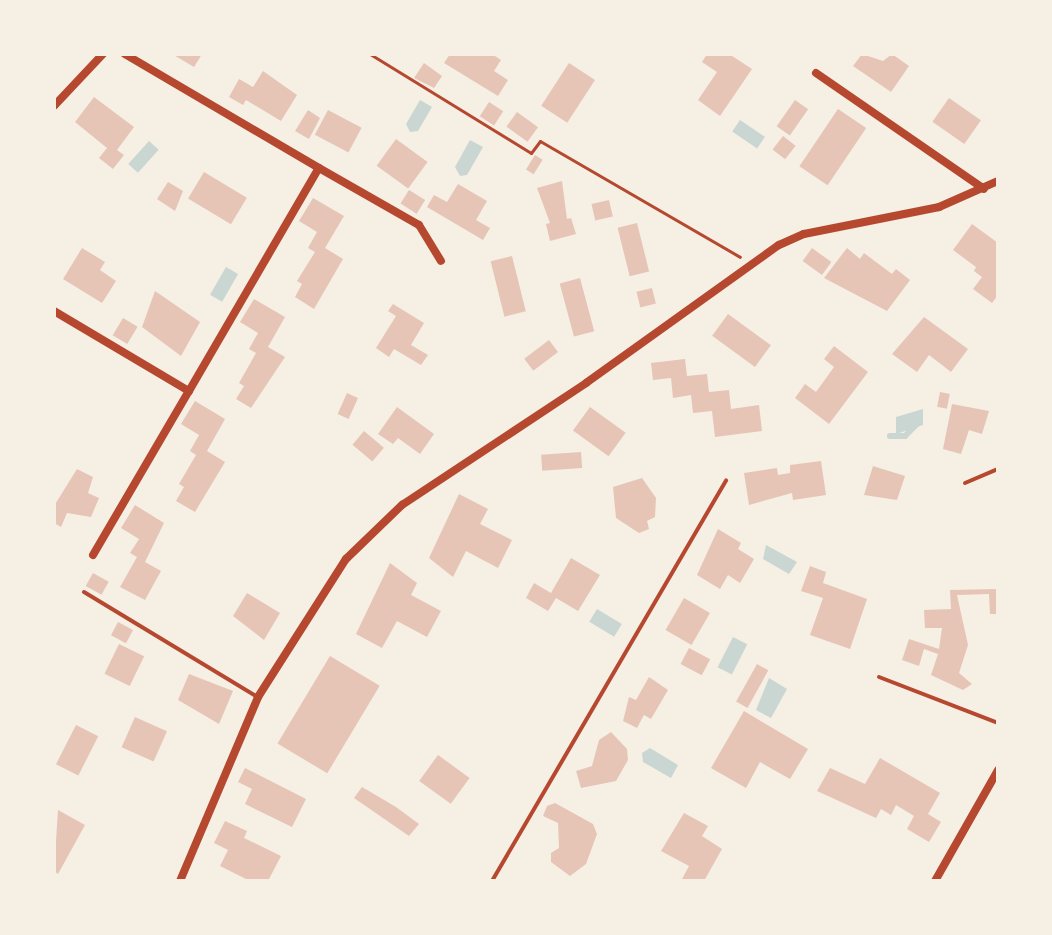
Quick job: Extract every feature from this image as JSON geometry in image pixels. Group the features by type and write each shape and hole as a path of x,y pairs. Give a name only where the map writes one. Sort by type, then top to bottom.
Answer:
{"street":[{"path":"54,106 103,54"},
{"path":"125,54 419,225 441,261"},
{"path":"816,73 984,189"},
{"path":"93,555 319,168"},
{"path":"180,881 258,697 346,559 402,505 586,383 750,263 804,234 895,219 984,189 998,181"},
{"path":"54,311 189,391"},
{"path":"935,881 998,770"}],"lane":[{"path":"965,483 998,469"},
{"path":"492,881 726,480"},
{"path":"84,592 258,697"},
{"path":"879,677 998,723"}],"path":[{"path":"370,54 531,153 540,141 750,263"}],"shaded area":[{"path":"420,100 432,107 418,131 410,132 406,124"},
{"path":"740,120 765,137 757,148 732,132"},
{"path":"470,140 483,147 467,175 460,176 455,167"},
{"path":"149,141 159,150 138,173 128,164"},
{"path":"226,267 238,274 222,302 210,295"},
{"path":"923,409 923,425 896,434 896,417"},
{"path":"766,545 797,562 789,574 763,559"},
{"path":"597,609 622,624 614,637 589,622"},
{"path":"733,637 747,644 732,675 718,667"},
{"path":"769,678 787,689 771,718 756,710"},
{"path":"650,748 678,765 671,778 643,762 642,753"}],"building":[{"path":"172,54 202,54 194,67"},
{"path":"450,54 492,54 501,60 494,71 508,80 498,96 444,63"},
{"path":"707,54 729,54 752,69 720,116 698,100 717,72 702,62"},
{"path":"862,54 883,61 892,54 909,66 891,92 853,66"},
{"path":"424,63 442,76 434,88 414,78"},
{"path":"569,63 595,80 567,123 541,106"},
{"path":"263,71 297,95 281,121 246,100 243,105 229,97 239,79 253,87"},
{"path":"94,97 134,127 117,150 124,155 113,169 99,158 107,148 75,122"},
{"path":"949,98 981,120 964,144 932,122"},
{"path":"795,100 808,109 790,135 777,126"},
{"path":"489,102 503,111 494,126 480,116"},
{"path":"838,109 866,128 828,185 799,166"},
{"path":"308,110 320,118 309,139 295,131"},
{"path":"328,110 362,128 348,153 315,135"},
{"path":"517,112 538,127 527,142 506,127"},
{"path":"783,136 796,146 785,159 773,149"},
{"path":"396,139 428,162 408,189 377,166"},
{"path":"535,155 543,160 534,174 526,169"},
{"path":"204,172 247,198 231,224 188,199"},
{"path":"562,181 567,219 571,218 576,234 550,241 546,224 550,223 537,188"},
{"path":"168,182 183,191 175,211 157,199"},
{"path":"458,184 487,201 476,220 490,228 483,240 427,207 434,195 447,202"},
{"path":"409,190 425,200 417,214 401,204"},
{"path":"313,198 344,216 325,248 343,259 314,309 295,297 302,284 297,281 315,252 308,248 317,232 299,221"},
{"path":"609,200 613,217 595,221 591,204"},
{"path":"637,223 649,272 630,276 618,228"},
{"path":"972,224 998,243 998,295 992,303 973,289 982,277 974,271 976,267 953,250"},
{"path":"82,248 105,262 100,270 116,281 102,303 63,279"},
{"path":"812,248 831,262 822,275 803,261"},
{"path":"847,248 860,259 864,253 892,274 896,269 910,280 887,311 824,278"},
{"path":"512,256 526,311 504,317 491,261"},
{"path":"580,278 594,331 574,337 560,283"},
{"path":"652,288 656,304 640,307 636,292"},
{"path":"155,291 200,322 181,356 142,327"},
{"path":"254,299 285,317 268,347 285,357 251,408 236,399 244,386 239,383 256,353 249,349 258,333 240,322"},
{"path":"393,304 424,323 411,345 428,355 421,365 394,349 389,357 376,348 396,316 388,311"},
{"path":"728,314 771,345 755,367 712,336"},
{"path":"924,317 968,349 951,372 929,355 917,372 892,354"},
{"path":"123,318 138,327 127,344 113,335"},
{"path":"549,340 558,352 533,371 524,359"},
{"path":"834,346 868,372 829,424 795,398 805,384 816,392 834,367 824,359"},
{"path":"685,359 687,376 707,374 709,392 729,390 731,409 759,405 762,431 715,437 712,411 693,413 691,395 673,398 671,378 653,380 651,363"},
{"path":"940,392 950,394 947,409 937,407"},
{"path":"347,393 358,398 349,419 338,414"},
{"path":"195,401 225,419 207,451 225,462 195,512 176,501 184,487 179,484 196,455 190,451 199,435 181,424"},
{"path":"952,404 989,411 982,434 969,430 961,454 943,449"},
{"path":"397,407 434,434 420,454 398,438 393,444 378,434"},
{"path":"590,407 626,433 609,456 573,430"},
{"path":"364,431 384,448 372,462 352,445"},
{"path":"581,452 582,468 542,471 541,455"},
{"path":"821,461 826,495 793,500 792,493 749,505 744,473 777,468 778,475 790,473 790,465"},
{"path":"873,466 905,476 897,500 864,495"},
{"path":"77,469 93,477 88,493 99,498 91,517 67,513 61,527 54,523 54,506"},
{"path":"642,478 656,498 655,517 647,521 649,529 639,533 616,518 613,487"},
{"path":"459,494 488,509 480,524 512,540 498,568 466,551 453,577 429,558"},
{"path":"135,505 164,523 145,562 161,571 145,600 120,587 137,557 130,553 139,539 121,528"},
{"path":"718,529 741,543 738,549 754,559 740,583 728,575 720,589 697,575"},
{"path":"571,558 600,575 578,611 556,598 548,611 526,598 534,583 551,593"},
{"path":"390,563 417,583 411,595 441,611 427,637 397,621 382,648 356,634"},
{"path":"810,566 826,572 823,583 867,599 850,649 810,635 823,598 801,591"},
{"path":"93,573 109,582 101,595 86,586"},
{"path":"998,589 998,614 990,614 989,594 957,595 968,645 959,673 972,684 963,690 931,675 938,654 924,649 919,666 902,660 909,639 939,649 942,628 925,628 924,610 951,609 950,590"},
{"path":"247,593 280,613 264,640 233,616"},
{"path":"684,598 710,613 691,645 666,630"},
{"path":"118,622 133,630 126,643 111,635"},
{"path":"119,644 144,656 130,686 105,674"},
{"path":"689,648 710,659 702,675 681,664"},
{"path":"330,656 380,686 327,773 277,743"},
{"path":"757,664 768,670 748,708 736,702"},
{"path":"189,674 233,691 219,724 178,700"},
{"path":"649,677 668,690 651,719 644,715 637,728 623,721 629,697 636,700"},
{"path":"744,711 808,749 790,779 760,762 746,788 711,768"},
{"path":"135,717 167,731 154,761 122,747"},
{"path":"76,725 98,736 78,776 56,764"},
{"path":"611,732 627,749 628,760 616,781 581,788 576,771 592,766 599,740"},
{"path":"438,755 470,778 451,804 419,781"},
{"path":"880,758 940,793 928,814 941,822 929,842 907,829 914,816 896,805 891,815 881,809 876,818 817,791 830,768 865,784"},
{"path":"245,768 306,799 292,827 245,804 252,789 238,782"},
{"path":"362,787 419,824 409,836 354,798"},
{"path":"555,803 593,824 597,834 586,864 570,876 551,862 551,853 559,848 558,823 543,816 547,806"},
{"path":"58,810 85,825 58,874 54,871"},
{"path":"684,813 708,826 702,836 722,849 704,881 682,879 689,866 661,851"},
{"path":"225,821 247,831 244,838 281,856 268,881 250,881 220,866 228,850 214,843"}],"waterway":[{"path":"890,436 905,436 916,425"}]}
